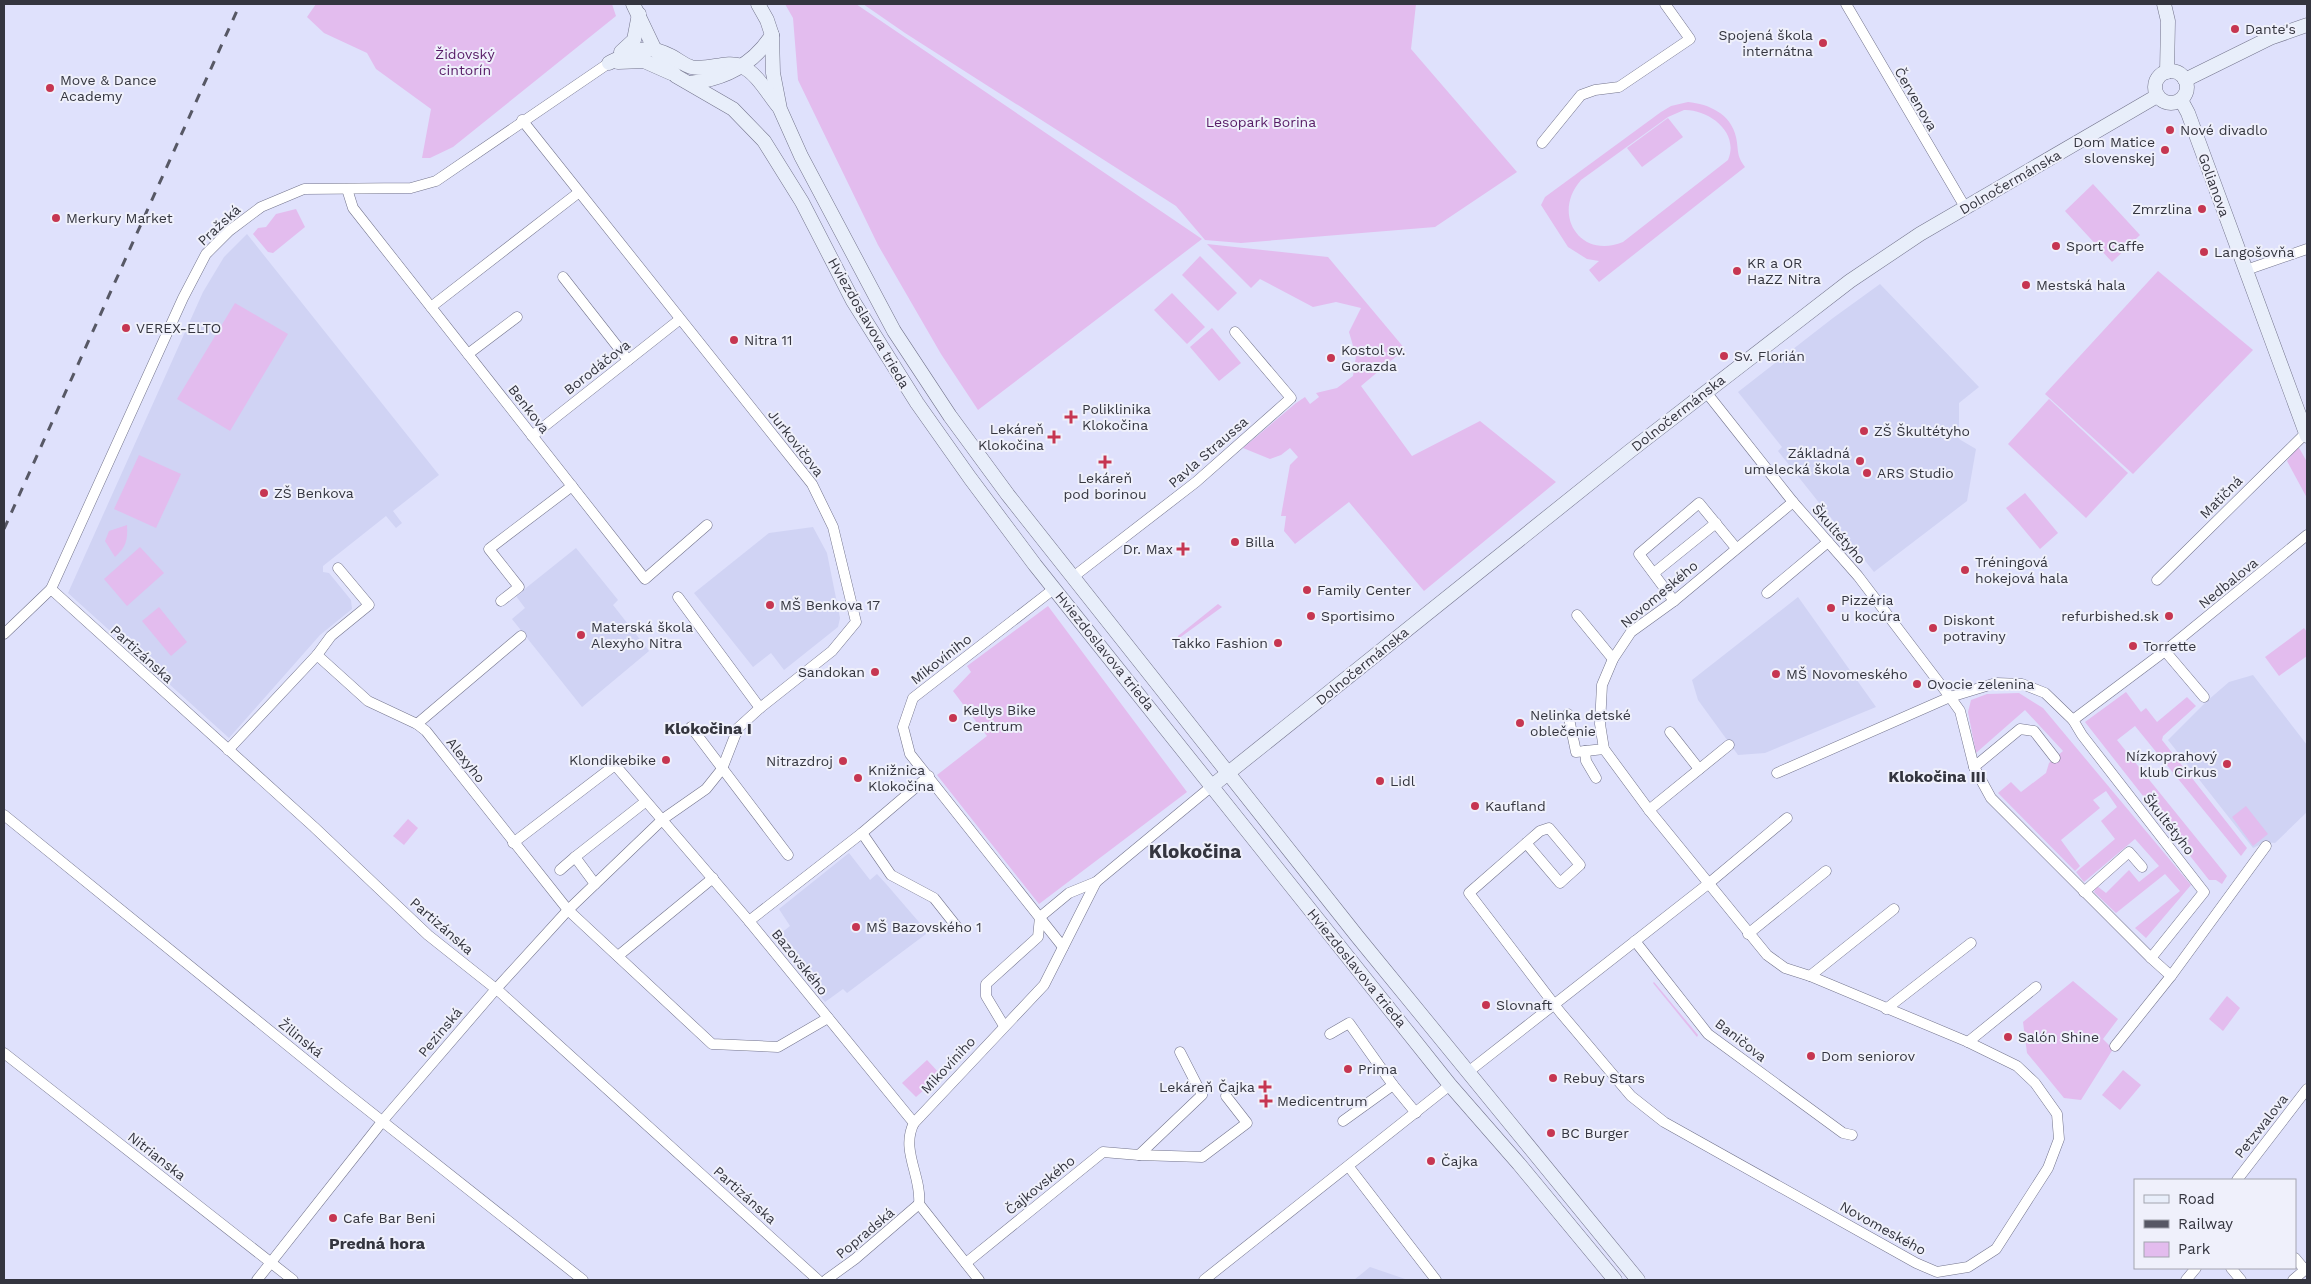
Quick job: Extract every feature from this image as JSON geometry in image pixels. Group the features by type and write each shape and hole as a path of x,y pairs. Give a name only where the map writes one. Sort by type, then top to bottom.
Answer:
{"street":[{"name":"Hviezdoslavova trieda","path":"758,4 767,20 772,35 773,73 780,109 801,156 894,331 966,439 1357,936 1638,1280"},
{"path":"1542,143 1582,95 1595,90 1619,87 1690,40 1665,4"},
{"name":"Červenova","path":"1846,4 1912,120 1965,207"},
{"path":"2164,4 2168,21 2167,72"},
{"name":"Hviezdoslavova trieda","path":"636,9 654,48 676,76 733,109 764,141 802,202 853,300 917,403 1002,522 1450,1086 1519,1164 1615,1280"},
{"path":"609,63 634,40 636,9"},
{"path":"2185,80 2270,38 2307,24"},
{"path":"690,84 708,81 742,66 762,51 772,35"},
{"path":"609,63 635,50 654,48 692,67 710,68 732,64 742,66 753,75 780,109"},
{"path":"609,63 644,61 676,76"},
{"name":"Pražská","path":"4,634 51,588 183,298 206,254 229,231 260,207 304,188 411,188 436,181 522,120 609,63"},
{"path":"2167,72 2176,72 2185,80 2187,91 2180,100 2168,103 2158,96 2156,82 2160,76 2167,72"},
{"name":"Dolnočermánska","path":"1212,786 1706,392 1850,281 1920,234 2158,96"},
{"name":"Golianova","path":"2180,100 2188,114 2307,434"},
{"name":"Jurkovičova","path":"522,120 679,320 812,484 833,528 856,622 832,651 760,708 738,728 722,769 706,789 663,819"},
{"name":"Benkova","path":"347,189 353,208 645,579 707,525"},
{"path":"431,307 578,193"},
{"path":"2246,270 2307,249"},
{"path":"563,278 628,360"},
{"path":"468,354 517,317"},
{"name":"Borodáčova","path":"532,436 679,320"},
{"name":"Pavla Straussa","path":"1073,577 1196,482 1291,398 1235,332"},
{"name":"Škultétyho","path":"1706,392 1793,502 1858,576 1950,697 1960,712 1974,767 1991,798 2171,976"},
{"name":"Matičná","path":"2156,580 2307,434"},
{"path":"501,601 519,587 489,549 572,486"},
{"name":"Novomeského","path":"1526,843 1469,893 1555,1005 1631,1096 1664,1122 1916,1263 1937,1272 1968,1267 1996,1249 2048,1168 2059,1139 2057,1114 2035,1084 2017,1066 1968,1042 1810,976 1785,968 1767,955 1649,810 1604,749 1600,724 1602,685 1613,659 1631,632 1674,601 1793,502"},
{"path":"1674,601 1639,554 1699,503 1736,548"},
{"path":"1654,573 1716,523"},
{"name":"Nedbalova","path":"2072,720 2165,651 2307,536"},
{"path":"1767,593 1828,542"},
{"path":"228,750 317,655 331,636 369,605 338,568"},
{"path":"1055,588 1073,577"},
{"name":"Partizánska","path":"51,588 314,827 428,935 496,989 818,1280"},
{"name":"Mikovíniho","path":"1055,588 913,698 903,727 910,754 1063,947"},
{"path":"678,597 760,708"},
{"path":"1577,615 1613,659"},
{"path":"417,724 521,636"},
{"path":"2165,651 2204,697"},
{"name":"Alexyho","path":"317,655 368,701 417,724 426,731 568,910 712,1044 778,1047 828,1018"},
{"name":"Škultétyho","path":"1778,773 1950,697 1996,683 2022,684 2045,694 2072,720 2204,892 2151,958"},
{"path":"1568,714 1576,752 1604,749"},
{"path":"691,727 788,855"},
{"path":"1974,767 2020,729 2034,731 2055,758"},
{"path":"1670,732 1699,769"},
{"path":"1649,810 1729,745"},
{"path":"1585,751 1586,761 1596,778"},
{"name":"Bazovského","path":"513,843 615,765 749,921 914,1123"},
{"path":"749,921 862,833 929,776"},
{"name":"Mikovíniho","path":"1040,917 1069,893 1096,882 1212,786"},
{"path":"560,870 645,802"},
{"name":"Žilinská","path":"4,815 583,1280"},
{"path":"1204,1280 1708,884 1787,818"},
{"name":"Pezinská","path":"257,1280 383,1121 496,989 568,910 663,819"},
{"path":"1549,828 1580,865 1560,883 1526,843 1540,831 1549,828"},
{"path":"862,833 891,875 934,898 958,927"},
{"path":"2115,1046 2171,976 2266,846"},
{"path":"2084,892 2129,852 2142,867"},
{"path":"575,857 595,884"},
{"path":"1748,934 1826,871"},
{"path":"618,956 713,878"},
{"name":"Mikovíniho","path":"914,1123 1044,985 1096,882"},
{"path":"1810,976 1894,909"},
{"path":"1004,1026 986,996 986,984 1038,937 1040,917"},
{"path":"1340,949 1357,936"},
{"name":"Baničova","path":"1636,940 1708,1034 1843,1133 1852,1135"},
{"path":"1886,1009 1971,943"},
{"path":"1968,1042 2036,987"},
{"path":"1330,1034 1349,1023 1393,1085 1416,1113"},
{"path":"1139,1155 1202,1095 1180,1052"},
{"name":"Nitrianska","path":"4,1053 293,1280"},
{"path":"1343,1121 1393,1085"},
{"name":"Petzwalova","path":"2238,1179 2307,1089"},
{"name":"Čajkovského","path":"966,1263 1103,1152 1202,1157 1247,1123 1226,1096"},
{"path":"914,1123 909,1145 919,1184 919,1204 979,1280"},
{"path":"1349,1166 1436,1280"},
{"name":"Popradská","path":"826,1280 855,1259 919,1204"},
{"path":"2293,1280 2306,1269 2296,1259"},
{"path":"2186,1280 2195,1269"},
{"path":"2232,1269 2241,1280"}],"shaded area":[{"name":"ZŠ Benkova","path":"247,234 439,475 393,511 402,523 396,528 386,516 323,566 323,572 329,573 351,600 352,609 320,635 229,738 68,593 203,292 224,257"},
{"name":"ZŠ Škultétyho","path":"1880,284 1979,387 1959,403 1959,439 1976,449 1967,501 1874,572 1778,451 1782,447 1738,392"},
{"name":"MŠ Benkova 17","path":"813,527 827,553 840,618 838,627 784,670 771,653 753,667 694,593 769,533"},
{"name":"Materská škola Alexyho Nitra","path":"576,548 618,600 613,605 649,651 582,707 512,619 525,608 516,596"},
{"name":"MŠ Novomeského","path":"1798,597 1876,707 1765,753 1738,755 1698,700 1692,680"},
{"path":"2253,675 2307,745 2307,812 2275,843 2265,842 2253,848 2168,740 2229,682"},
{"name":"MŠ Bazovského 1","path":"849,853 870,880 877,874 924,928 926,934 847,993 843,989 825,1002 775,938 790,926 779,909"},
{"path":"1370,1267 1373,1268 1408,1280 1354,1280"}],"green space":[{"name":"Židovský cintorín","path":"316,4 612,4 616,16 453,147 430,158 422,158 431,109 376,69 367,53 324,33 307,17"},
{"path":"785,4 856,4 1202,239 978,410 941,354 878,245 798,80 793,18"},
{"name":"Lesopark Borina","path":"863,4 1416,4 1411,49 1517,172 1435,227 1241,243 1205,240 1176,206 905,33"},
{"path":"1688,102 1696,103 1711,108 1724,116 1733,129 1739,156 1745,167 1599,282 1589,270 1599,261 1587,259 1568,247 1541,205 1545,197 1671,106","holes":["1684,110 1703,113 1712,118 1726,132 1730,140 1731,150 1728,160 1623,242 1608,246 1594,245 1583,239 1575,230 1570,219 1569,207 1572,193 1581,180 1668,117"]},
{"path":"1668,118 1683,137 1642,167 1627,148"},
{"path":"2093,184 2140,235 2112,262 2065,211"},
{"path":"296,209 305,227 273,253 268,252 253,234 258,228 266,227 276,214"},
{"path":"1207,244 1328,257 1405,349 1361,386 1412,456 1480,421 1556,482 1424,591 1349,502 1295,544 1284,531 1286,516 1281,516 1290,465 1298,457 1290,448 1281,455 1270,459 1243,448 1305,397 1310,404 1319,397 1316,393 1337,388 1353,376 1356,356 1349,332 1361,308 1336,302 1313,307 1260,279 1251,288"},
{"path":"1200,256 1237,293 1218,311 1182,275"},
{"path":"2158,271 2253,350 2133,474 2045,394"},
{"path":"1172,293 1205,327 1187,344 1154,310"},
{"path":"235,303 288,334 230,431 177,399"},
{"path":"1212,328 1241,363 1219,381 1190,347"},
{"path":"2049,399 2128,473 2086,518 2008,444"},
{"path":"2298,446 2307,462 2307,498 2287,461"},
{"path":"139,455 181,474 156,528 114,509"},
{"path":"2025,493 2058,533 2040,549 2006,508"},
{"path":"127,525 126,543 115,557 105,541 109,531"},
{"path":"140,547 164,573 127,606 104,579"},
{"path":"1218,604 1222,607 1178,639 1178,636"},
{"path":"1048,606 1187,792 1039,904 937,775 987,736 953,691 971,672 967,666"},
{"path":"159,607 187,642 171,656 142,621"},
{"path":"2304,628 2307,632 2307,656 2279,676 2265,657"},
{"path":"2126,692 2141,712 2146,708 2157,722 2187,697 2196,706 2163,736 2162,740 2247,848 2241,856 2135,726 2117,740 2227,876 2222,884 2216,880 2209,880 2085,722"},
{"path":"2019,693 2043,708 2191,885 2146,938 2135,928 2180,891 2165,874 2116,913 2094,892 2097,886 2106,893 2129,870 2139,882 2159,866 2135,839 2084,882 2076,872 2115,839 2101,821 2117,807 2106,791 2093,800 2100,808 2061,840 2080,866 2075,871 1998,793 2011,782 2021,792 2046,773 2049,763 2063,751 2025,710 1976,753 1968,712 1971,700 1987,694"},
{"path":"2246,806 2268,834 2253,846 2232,817"},
{"path":"408,819 418,828 404,845 393,836"},
{"path":"2073,981 2118,1019 2103,1039 2113,1049 2081,1100 2064,1098 2027,1053 2023,1022"},
{"path":"1653,983 1698,1035 1697,1037"},
{"path":"2227,996 2240,1008 2223,1031 2209,1019"},
{"path":"927,1060 941,1075 916,1097 902,1083"},
{"path":"2123,1070 2141,1085 2120,1110 2102,1095"}],"railway":[{"path":"4,529 240,4"}],"place":[{"name":"Dante's","path":"2235,29"},
{"name":"Spojená škola internátna","path":"1823,43"},
{"name":"Move & Dance Academy","path":"50,88"},
{"name":"Nové divadlo","path":"2170,130"},
{"name":"Dom Matice slovenskej","path":"2165,150"},
{"name":"Zmrzlina","path":"2202,209"},
{"name":"Merkury Market","path":"56,218"},
{"name":"Sport Caffe","path":"2056,246"},
{"name":"Langošovňa","path":"2204,252"},
{"name":"KR a OR HaZZ Nitra","path":"1737,271"},
{"name":"Mestská hala","path":"2026,285"},
{"name":"VEREX-ELTO","path":"126,328"},
{"name":"Nitra 11","path":"734,340"},
{"name":"Sv. Florián","path":"1724,356"},
{"name":"Kostol sv. Gorazda","path":"1331,358"},
{"name":"Poliklinika Klokočina","path":"1071,417"},
{"name":"ZŠ Škultétyho","path":"1864,431"},
{"name":"Lekáreň Klokočina","path":"1054,437"},
{"name":"Základná umelecká škola","path":"1860,461"},
{"name":"Lekáreň pod borinou","path":"1105,462"},
{"name":"ARS Studio","path":"1867,473"},
{"name":"ZŠ Benkova","path":"264,493"},
{"name":"Billa","path":"1235,542"},
{"name":"Dr. Max","path":"1183,549"},
{"name":"Tréningová hokejová hala","path":"1965,570"},
{"name":"Family Center","path":"1307,590"},
{"name":"MŠ Benkova 17","path":"770,605"},
{"name":"Pizzéria u kocúra","path":"1831,608"},
{"name":"Sportisimo","path":"1311,616"},
{"name":"refurbished.sk","path":"2169,616"},
{"name":"Diskont potraviny","path":"1933,628"},
{"name":"Materská škola Alexyho Nitra","path":"581,635"},
{"name":"Takko Fashion","path":"1278,643"},
{"name":"Torrette","path":"2133,646"},
{"name":"Sandokan","path":"875,672"},
{"name":"MŠ Novomeského","path":"1776,674"},
{"name":"Ovocie zelenina","path":"1917,684"},
{"name":"Kellys Bike Centrum","path":"953,718"},
{"name":"Nelinka detské oblečenie","path":"1520,723"},
{"name":"Klondikebike","path":"666,760"},
{"name":"Nitrazdroj","path":"843,761"},
{"name":"Nízkoprahový klub Cirkus","path":"2227,764"},
{"name":"Knižnica Klokočina","path":"858,778"},
{"name":"Lidl","path":"1380,781"},
{"name":"Kaufland","path":"1475,806"},
{"name":"MŠ Bazovského 1","path":"856,927"},
{"name":"Slovnaft","path":"1486,1005"},
{"name":"Salón Shine","path":"2008,1037"},
{"name":"Dom seniorov","path":"1811,1056"},
{"name":"Prima","path":"1348,1069"},
{"name":"Rebuy Stars","path":"1553,1078"},
{"name":"Lekáreň Čajka","path":"1265,1087"},
{"name":"Medicentrum","path":"1266,1101"},
{"name":"BC Burger","path":"1551,1133"},
{"name":"Čajka","path":"1431,1161"},
{"name":"Cafe Bar Beni","path":"333,1218"}],"district":[{"name":"Klokočina I","path":"708,728"},
{"name":"Klokočina III","path":"1937,776"},
{"name":"Klokočina","path":"1195,851"},
{"name":"Predná hora","path":"377,1243"}]}
